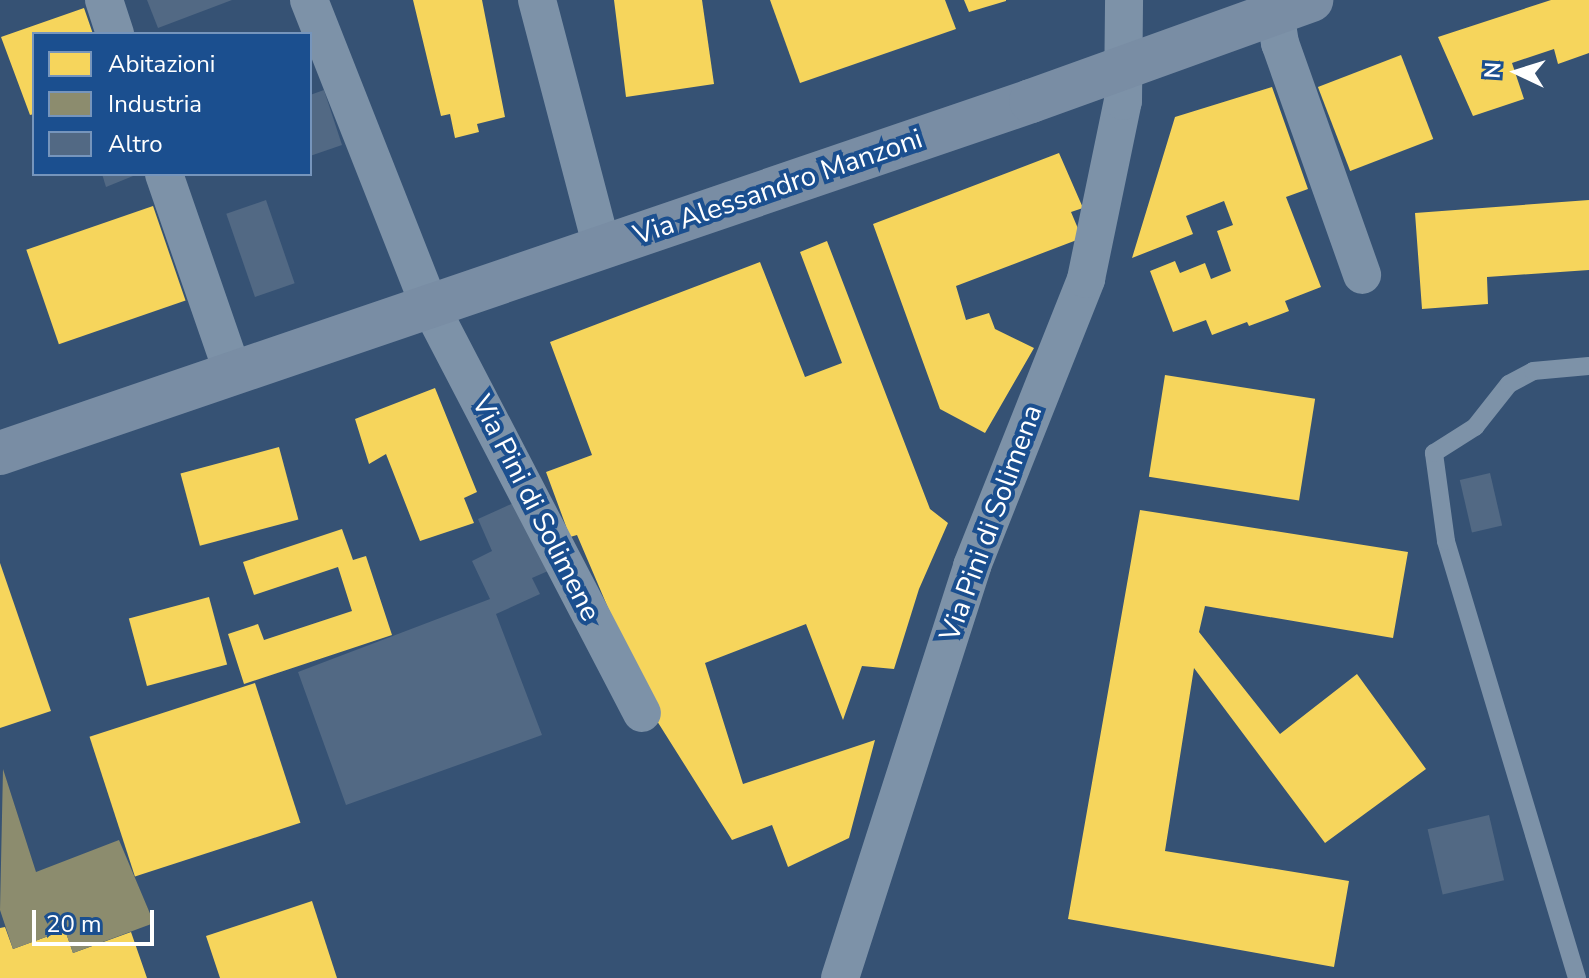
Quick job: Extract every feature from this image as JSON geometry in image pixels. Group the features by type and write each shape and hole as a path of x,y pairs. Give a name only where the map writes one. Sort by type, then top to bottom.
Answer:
{"street":[{"path":"104,0 114,32"},
{"name":"Via Pini di Solimene","path":"309,0 429,304 642,713"},
{"path":"537,0 602,247"},
{"path":"1124,0 1126,66"},
{"path":"1287,4 1280,43 1362,275"},
{"name":"Via Alessandro Manzoni","path":"0,453 1126,66 1287,4"},
{"name":"Via Pini di Solimena","path":"840,978 972,566 1086,279 1126,66"},
{"path":"165,176 233,373"}],"lane":[{"path":"1577,978 1446,541 1434,453 1475,427 1509,384 1533,371 1589,366"}],"building: Abitazioni":[{"path":"413,0 482,0 505,117 477,124 479,132 455,138 450,114 441,116"},
{"path":"614,0 702,0 714,84 626,97"},
{"path":"770,0 945,0 956,29 800,83"},
{"path":"964,0 1006,0 1006,1 969,12"},
{"path":"1551,0 1589,0 1589,53 1558,64 1554,49 1512,63 1524,99 1473,116 1438,37"},
{"path":"84,8 92,32 32,32 30,115 1,37"},
{"path":"1401,55 1433,139 1350,171 1318,87"},
{"path":"1272,87 1308,189 1286,197 1321,287 1285,301 1289,311 1249,326 1247,322 1212,335 1206,320 1173,332 1150,271 1175,261 1180,273 1205,263 1211,279 1231,271 1217,231 1233,225 1224,201 1186,216 1193,234 1132,258 1175,117"},
{"path":"1059,153 1083,208 1071,212 1082,238 956,286 966,320 989,313 995,329 1034,348 985,433 940,409 873,224"},
{"path":"1589,200 1589,270 1487,277 1488,304 1422,309 1415,213"},
{"path":"153,206 186,301 59,344 26,250"},
{"path":"827,241 930,509 948,523 919,589 894,669 862,666 843,720 806,624 705,663 743,784 875,740 849,838 788,867 772,825 732,840 623,667 632,664 577,535 570,537 546,472 592,455 550,342 760,262 805,377 842,363 800,252"},
{"path":"1165,375 1315,399 1299,501 1149,477"},
{"path":"435,388 477,492 464,498 474,523 420,541 386,454 369,464 355,419"},
{"path":"279,447 298,519 200,546 180,473"},
{"path":"1140,510 1408,552 1393,638 1205,606 1199,632 1280,734 1357,674 1426,769 1325,843 1194,668 1165,851 1349,881 1334,967 1068,919"},
{"path":"342,529 353,560 366,556 392,635 244,684 228,634 258,624 264,640 352,611 338,567 254,595 243,562"},
{"path":"0,563 51,711 0,728"},
{"path":"209,597 227,665 147,686 129,618"},
{"path":"255,683 300,823 135,877 90,737"},
{"path":"312,901 337,978 220,978 206,936"},
{"path":"5,927 13,949 65,930 73,953 131,932 147,978 0,978 0,928"}],"building: Industria":[{"path":"3,769 36,872 119,840 154,923 73,953 65,930 13,949 0,910"}],"building: Altro":[{"path":"147,0 232,0 158,28"},
{"path":"324,90 342,145 312,155 312,94"},
{"path":"103,176 133,176 106,187"},
{"path":"266,200 295,283 255,297 226,214"},
{"path":"1490,473 1502,526 1472,533 1460,480"},
{"path":"518,501 548,571 532,578 540,594 496,614 542,735 346,805 298,672 490,599 472,561 492,551 478,519"},
{"path":"1489,815 1504,880 1443,894 1428,829"}]}
